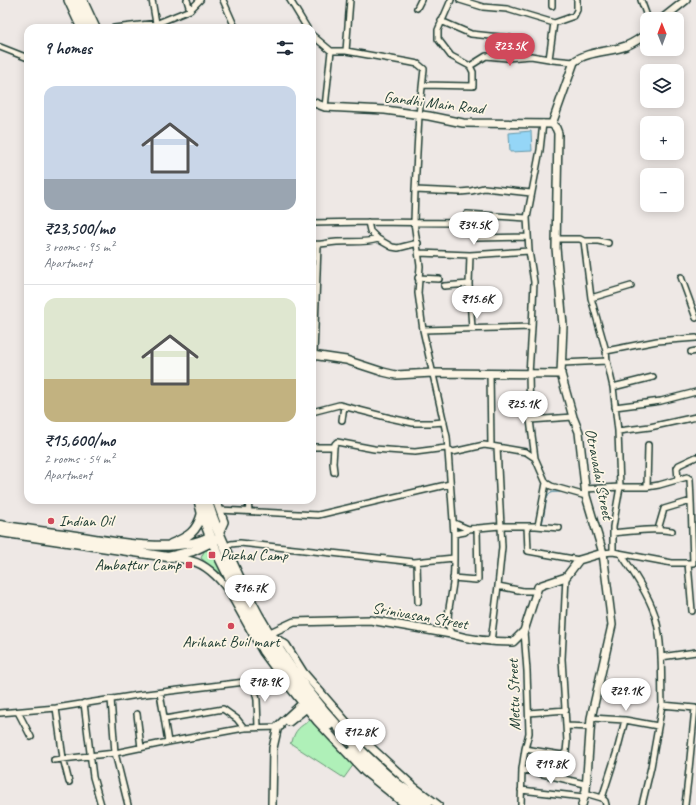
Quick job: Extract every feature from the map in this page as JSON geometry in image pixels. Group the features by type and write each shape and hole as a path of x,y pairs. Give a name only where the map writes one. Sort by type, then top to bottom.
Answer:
{"highway":[{"path":"69,0 80,24"},
{"path":"76,0 88,24"},
{"path":"200,504 202,513 216,537 250,617 269,650 309,702 348,746 370,768 415,805"},
{"path":"208,504 216,537 225,547 242,587 309,702 398,784 427,805"}],"main road":[{"path":"162,546 190,535 200,523 202,513"},
{"path":"0,526 118,543 172,547 216,537"},
{"path":"0,532 168,557 193,551 216,537"}],"street":[{"path":"83,0 94,24"},
{"path":"152,0 156,23"},
{"path":"187,0 190,10"},
{"path":"148,24 156,23 190,10 200,0"},
{"path":"223,0 234,24"},
{"path":"290,0 305,24"},
{"path":"346,51 350,0"},
{"path":"417,8 421,0"},
{"path":"423,85 473,86 473,72 470,66 451,56 438,40 438,30 441,21 452,0"},
{"path":"460,0 483,7 508,9 554,23 574,16 577,10 576,0"},
{"path":"641,0 645,12"},
{"path":"671,12 686,0"},
{"path":"441,21 471,34 509,38"},
{"path":"549,59 554,23"},
{"path":"316,38 332,51 346,51 418,64 424,69 419,115 414,222 420,266 418,278 419,307 444,422 448,450 454,523 453,578 448,614 451,634"},
{"path":"470,66 486,56 507,58 531,56 574,62 590,55 626,46 640,39"},
{"path":"0,48 24,57"},
{"path":"326,107 332,51"},
{"path":"552,124 574,62"},
{"name":"Gandhi Main Road","path":"316,103 326,107 385,110 463,123 552,124"},
{"path":"538,526 546,483 535,458 530,420 529,374 534,282 529,251 527,218 540,150 543,123"},
{"name":"Otravadai Street","path":"552,124 558,133 556,239 563,325 561,374 579,432 586,492 603,553 612,625 591,718 585,795 582,805"},
{"path":"415,190 455,192 484,188 531,193"},
{"path":"467,214 527,218"},
{"path":"368,222 370,231 378,239 392,247 398,248 418,243"},
{"path":"316,223 460,223"},
{"path":"476,238 528,237"},
{"path":"316,268 318,245 328,242 366,242 378,239"},
{"path":"556,239 580,239 584,241 608,243"},
{"path":"584,241 592,298 606,351 613,387 618,431 620,487 613,533 613,552"},
{"path":"419,253 470,255 529,251"},
{"path":"470,255 472,328"},
{"path":"418,278 439,279"},
{"path":"681,278 696,318"},
{"path":"444,286 470,284"},
{"path":"592,298 631,286"},
{"path":"423,330 532,327"},
{"path":"606,351 657,341 696,338"},
{"path":"316,355 346,360 396,375 433,373 561,374"},
{"path":"562,363 607,361"},
{"path":"490,373 502,548 491,642"},
{"path":"613,387 653,377"},
{"path":"615,407 662,400 696,392"},
{"path":"316,411 334,405 344,406 413,423 444,422"},
{"path":"342,420 344,406"},
{"path":"530,420 573,416"},
{"path":"618,431 696,417"},
{"path":"334,472 334,447 337,442 374,449 415,452 446,448 453,452 484,446 494,446 526,452 535,458"},
{"path":"647,487 648,445"},
{"path":"316,447 334,447"},
{"path":"678,479 677,468 679,465 696,457"},
{"path":"546,483 551,486 586,492 620,487 647,487 689,477 694,532 692,563 692,611"},
{"path":"219,510 318,515 450,484"},
{"path":"659,526 664,509 691,501"},
{"path":"216,537 224,522 217,504"},
{"path":"248,504 248,512"},
{"path":"454,523 468,529"},
{"path":"454,534 465,532 468,529 500,526 538,526 559,528"},
{"path":"527,526 528,551 579,560 603,553 613,552 672,563 692,563"},
{"path":"453,578 476,580 478,578 477,528"},
{"path":"613,533 648,530 672,532"},
{"path":"225,547 231,544 240,543 417,562 454,558"},
{"path":"621,554 656,617 661,648 662,705 651,767 642,805"},
{"path":"168,557 194,561 206,568 222,582 229,591 263,652 280,675 309,702 316,720 365,772 404,804"},
{"path":"524,631 538,587 566,577 579,560"},
{"path":"417,562 418,602"},
{"path":"525,749 564,755 566,752 567,726 562,659 566,577"},
{"path":"498,586 523,591 537,591"},
{"name":"Srinivasan Street","path":"268,634 294,622 370,620 491,642 513,642 524,631"},
{"name":"Mettu Street","path":"521,805 522,769 529,733 524,631"},
{"path":"268,634 286,645 303,672 374,752 408,782 438,805"},
{"path":"661,658 696,652"},
{"path":"0,713 56,708 111,699 253,681 280,675"},
{"path":"253,681 258,727"},
{"path":"160,693 168,742"},
{"path":"111,699 115,753 128,805"},
{"path":"272,805 273,748 280,726 309,702"},
{"path":"84,704 93,777 101,805"},
{"path":"662,705 696,708 694,740 684,805"},
{"path":"56,708 69,782"},
{"path":"165,719 223,709 237,719 244,728"},
{"path":"529,713 566,710"},
{"path":"18,712 31,737"},
{"path":"137,714 141,748"},
{"path":"591,718 625,720 658,726"},
{"path":"602,798 625,720"},
{"path":"54,760 115,753 244,728 280,726"},
{"path":"276,805 277,749 280,726"},
{"path":"567,726 591,727"},
{"path":"522,769 585,784"},
{"path":"521,790 585,795 602,798 606,805"}],"green space":[{"path":"211,548 225,577 201,558 205,549"},
{"path":"310,720 354,764 344,778 290,743 292,742 298,729"}],"water":[{"path":"531,131 532,151 510,152 509,133"}],"waterway":[{"path":"542,524 547,496 552,493 562,492"}],"place":[{"name":"Indian Oil","path":"51,521"},
{"name":"Puzhal Camp","path":"212,555"},
{"name":"Ambattur Camp","path":"189,565"},
{"name":"Arihant Buil mart","path":"231,626"}]}
